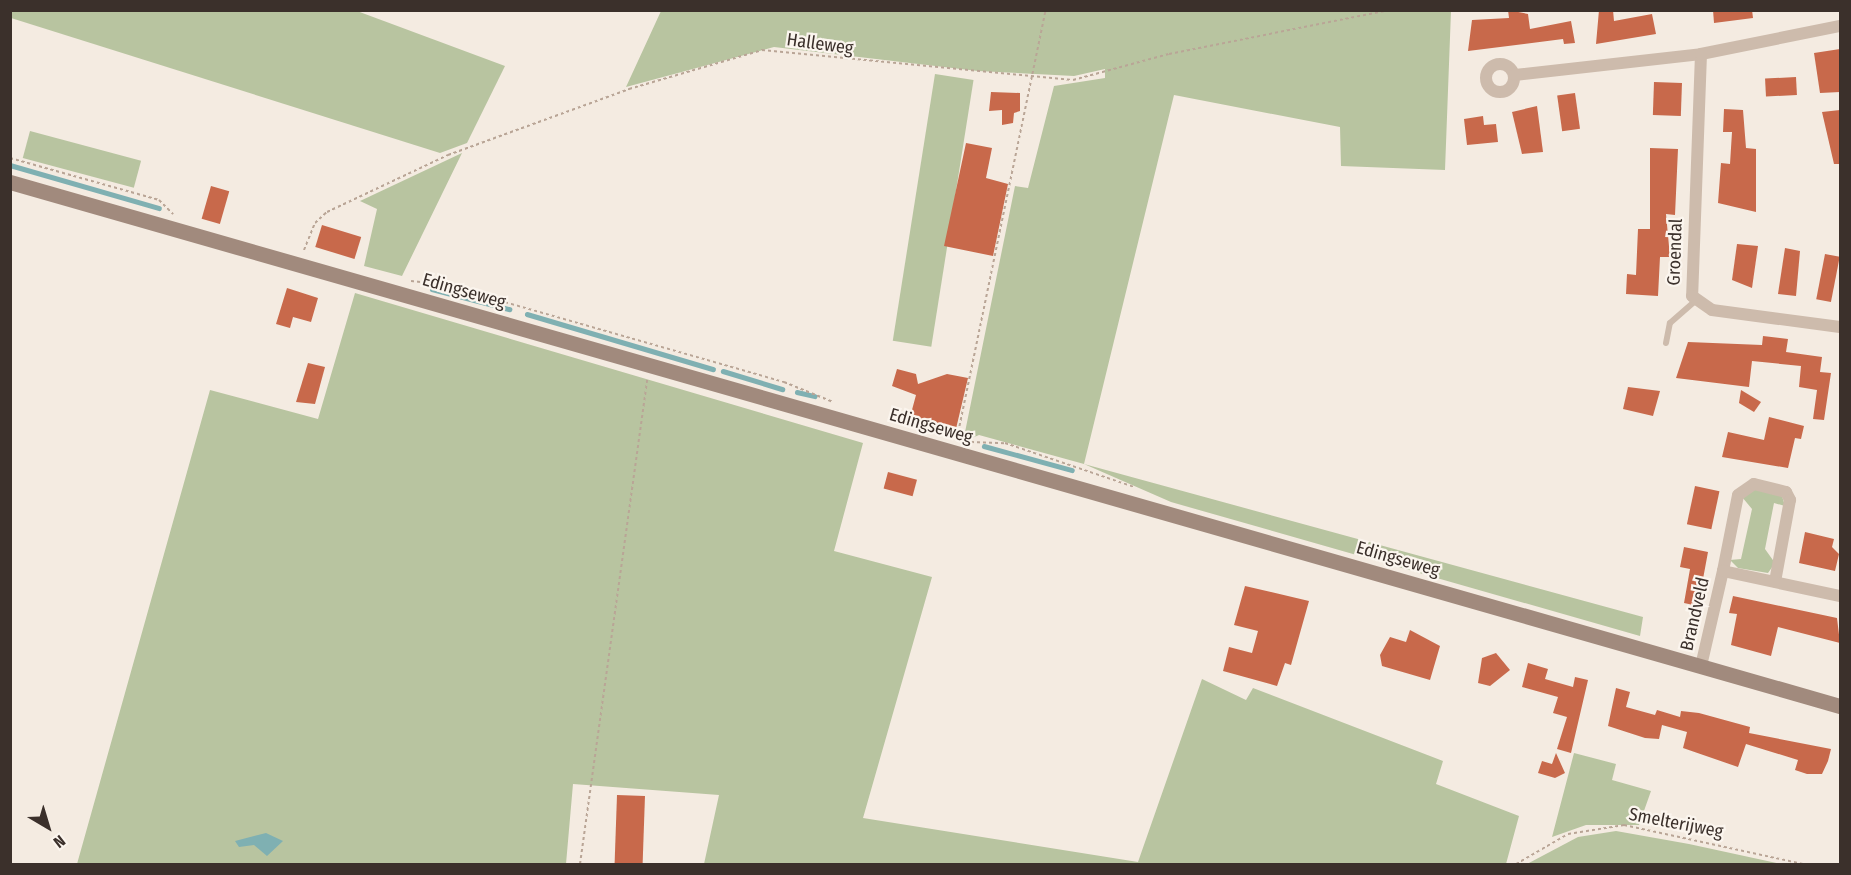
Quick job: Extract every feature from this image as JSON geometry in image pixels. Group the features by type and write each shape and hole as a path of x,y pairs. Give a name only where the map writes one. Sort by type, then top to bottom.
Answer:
{"main road":[{"name":"Edingseweg","path":"10,182 1840,706"}],"street":[{"path":"1515,75 1701,54 1840,26"},
{"name":"Groendal","path":"1701,54 1695,301 1712,310 1840,327"},
{"name":"Brandveld","path":"1701,666 1738,495 1754,484 1786,492 1790,500 1775,582"},
{"name":"Brandveld","path":"1723,571 1840,596"}],"lane":[{"path":"1666,343 1670,322 1695,301"}],"path":[{"path":"954,453 1046,10"},
{"name":"Halleweg","path":"301,265 315,223 327,213 448,155 629,89 762,50 1032,80 1073,80 1168,54 1390,10"},
{"path":"10,158 159,200 188,232"},
{"path":"407,282 442,284 784,382 835,404"},
{"path":"580,864 648,365"},
{"path":"954,453 980,438 1005,443 1143,491"},
{"name":"Smelterijweg","path":"1516,864 1568,834 1624,825 1803,864"}],"green space":[{"path":"12,10 357,11 505,66 467,143 440,153 11,18"},
{"path":"661,11 1451,11 1445,170 1341,166 1340,127 1174,95 1084,464 979,435 963,442 1015,186 1028,188 1054,86 1105,78 1105,69 1074,76 978,71 774,47 626,87"},
{"path":"935,74 974,80 931,347 893,341"},
{"path":"30,131 141,161 134,188 23,158"},
{"path":"462,153 402,276 364,266 377,209 360,201"},
{"path":"355,293 863,443 834,551 932,577 863,818 1138,862 1202,679 1246,700 1253,688 1443,761 1436,784 1519,816 1506,864 704,864 719,795 573,784 566,864 77,864 210,390 318,419"},
{"path":"1084,464 1643,617 1640,636 1171,502"},
{"path":"1753,489 1782,496 1785,506 1774,503 1765,549 1775,563 1768,573 1738,568 1730,560 1741,559 1752,509 1742,497"},
{"path":"1574,753 1616,764 1612,780 1651,791 1639,825 1586,825 1552,837"},
{"path":"1616,831 1781,864 1527,864 1578,837"}],"water":[{"path":"266,833 283,841 267,856 254,845 239,847 235,841"}],"building":[{"path":"1508,10 1528,14 1530,29 1571,21 1575,43 1564,44 1563,39 1468,51 1472,20 1509,18"},
{"path":"1599,10 1613,10 1614,21 1652,14 1656,34 1596,44"},
{"path":"1713,10 1752,10 1753,18 1714,23"},
{"path":"1840,49 1840,92 1820,93 1814,53"},
{"path":"1796,77 1797,95 1766,97 1765,79"},
{"path":"1654,82 1682,83 1681,116 1653,115"},
{"path":"991,92 1020,93 1020,111 1014,113 1013,123 1002,125 1002,110 989,111"},
{"path":"1575,93 1580,129 1562,131 1557,96"},
{"path":"1537,106 1543,152 1522,154 1512,112"},
{"path":"1724,109 1743,110 1746,148 1756,149 1756,212 1718,203 1721,163 1730,164 1732,132 1723,132"},
{"path":"1840,110 1840,164 1834,164 1822,112"},
{"path":"1483,116 1484,125 1496,124 1498,142 1467,145 1464,119"},
{"path":"966,143 992,148 986,178 1008,184 993,256 944,246"},
{"path":"1650,148 1678,149 1675,215 1666,214 1670,257 1660,257 1658,296 1626,294 1627,274 1636,275 1638,229 1650,229"},
{"path":"211,186 229,191 220,224 202,219"},
{"path":"322,225 361,237 354,259 315,247"},
{"path":"1737,244 1758,246 1752,288 1732,280"},
{"path":"1785,248 1800,251 1796,296 1778,294"},
{"path":"1825,254 1840,257 1831,302 1816,299"},
{"path":"287,288 318,298 311,322 293,317 290,328 276,324"},
{"path":"1763,336 1788,339 1786,352 1822,357 1820,372 1831,373 1824,420 1813,419 1817,390 1799,387 1801,366 1752,361 1749,387 1676,378 1688,342 1762,345"},
{"path":"308,363 325,367 315,404 296,402"},
{"path":"897,369 916,374 918,384 947,374 968,378 955,433 909,421 916,395 892,386"},
{"path":"1628,387 1660,391 1653,416 1623,409"},
{"path":"1741,390 1761,402 1754,412 1739,403"},
{"path":"1769,417 1804,426 1801,439 1795,438 1788,468 1722,457 1728,432 1764,440"},
{"path":"888,472 917,480 913,496 884,488"},
{"path":"1695,486 1719,491 1711,529 1687,524"},
{"path":"1805,532 1834,539 1832,547 1839,554 1835,571 1799,563"},
{"path":"1684,547 1708,552 1698,606 1684,603 1690,569 1680,567"},
{"path":"1245,586 1309,601 1291,665 1285,663 1277,686 1223,671 1229,647 1252,653 1258,631 1234,625"},
{"path":"1733,596 1837,618 1840,643 1778,627 1771,656 1731,645 1737,614 1729,613"},
{"path":"1410,630 1440,646 1430,680 1382,666 1380,655 1390,637 1406,642"},
{"path":"1496,653 1510,670 1490,686 1478,683 1482,658"},
{"path":"1528,663 1548,669 1545,679 1573,687 1575,677 1588,680 1571,753 1557,749 1567,717 1553,713 1558,697 1522,687"},
{"path":"1616,688 1630,692 1626,707 1655,715 1657,710 1680,717 1681,711 1699,713 1750,727 1749,733 1831,749 1828,761 1822,774 1807,774 1795,770 1798,760 1746,744 1738,767 1683,748 1687,732 1662,725 1659,739 1645,738 1608,726"},
{"path":"1556,753 1565,773 1555,778 1538,773 1542,761 1552,764"},
{"path":"617,795 645,796 643,864 615,864"}],"waterway":[{"path":"10,165 159,208"},
{"path":"432,289 509,309"},
{"path":"527,314 713,369"},
{"path":"723,371 782,389"},
{"path":"797,392 815,396"},
{"path":"984,446 1072,470"}]}
